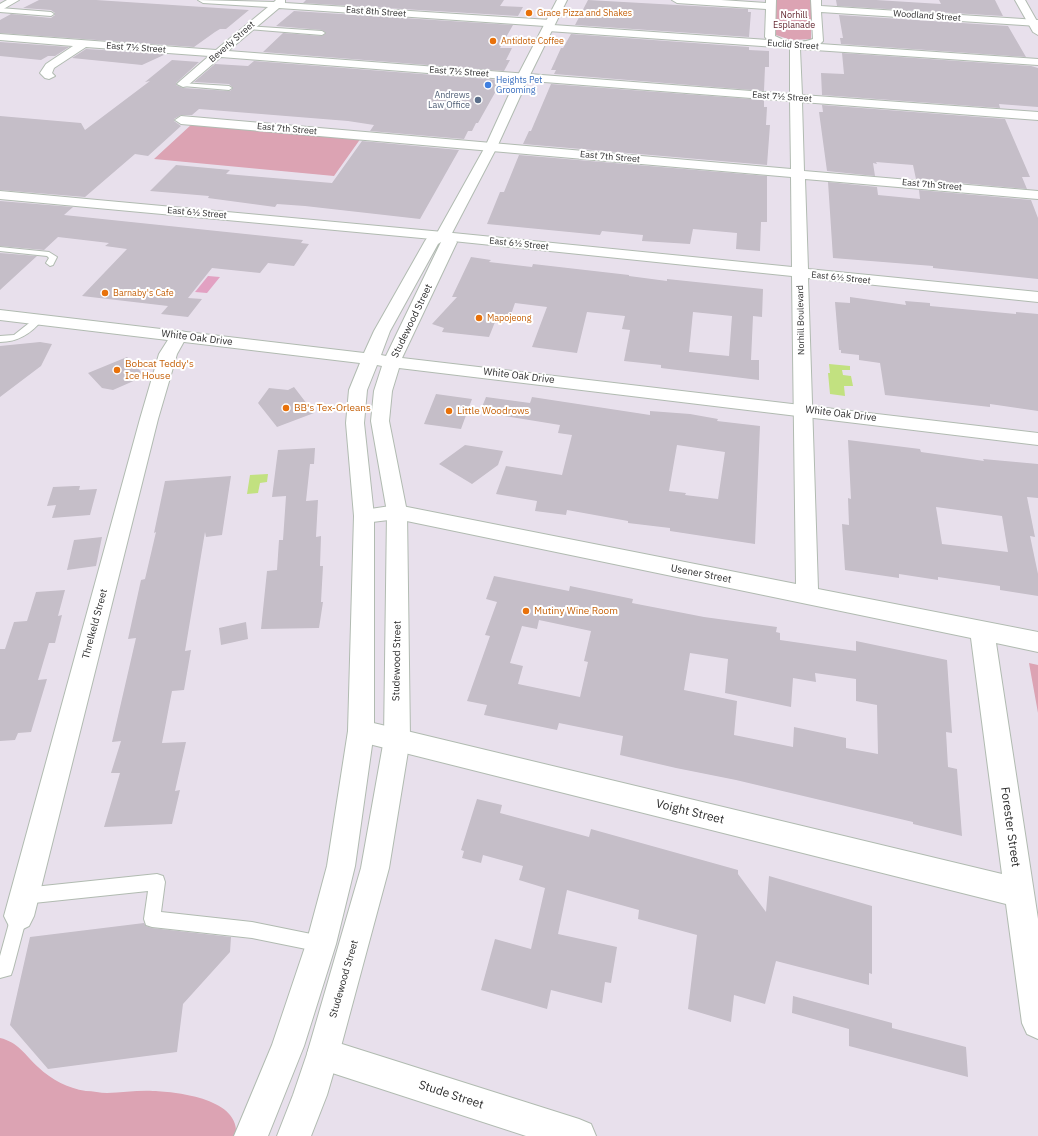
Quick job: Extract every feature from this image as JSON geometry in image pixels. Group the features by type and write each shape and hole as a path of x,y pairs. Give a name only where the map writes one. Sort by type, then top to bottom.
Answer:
{"street":[{"path":"0,9 14,0"},
{"name":"East 8th Street","path":"202,0 279,3 549,26"},
{"name":"Studewood Street","path":"251,1136 288,1046 322,944 341,866 361,730 364,516 360,491 355,423 359,388 382,332 432,241 443,236 491,147 523,77 562,0"},
{"path":"677,0 771,3 770,37 784,43 795,45 806,45 818,41 816,4"},
{"path":"1020,0 1036,23 1038,32"},
{"name":"Beverly Street","path":"183,84 248,27 279,3"},
{"name":"Woodland Street","path":"816,4 1036,23"},
{"name":"Euclid Street","path":"549,26 1038,62"},
{"name":"East 7½ Street","path":"0,37 1038,116"},
{"path":"49,76 46,73 50,66 83,44"},
{"name":"Norhill Boulevard","path":"795,45 807,596"},
{"name":"East 7th Street","path":"181,120 1038,195"},
{"name":"East 6½ Street","path":"0,195 443,236 800,274 1038,297"},
{"name":"Studewood Street","path":"294,1136 310,1096 323,1054 375,868 396,739 397,512 380,421 384,391 392,361 450,242 443,236"},
{"name":"White Oak Drive","path":"1,315 1038,439"},
{"name":"Threlkeld Street","path":"21,906 149,419 168,354 179,336"},
{"name":"Usener Street","path":"364,516 397,512 1038,642"},
{"name":"Forester Street","path":"982,631 1038,1023"},
{"name":"Voight Street","path":"361,730 1019,893"},
{"name":"Stude Street","path":"323,1054 579,1136"}],"lane":[{"path":"0,9 51,14"},
{"path":"248,27 322,33"},
{"path":"183,84 229,88"},
{"path":"0,249 49,254 53,257 50,263"},
{"path":"0,339 12,340 19,337 38,319"},
{"path":"0,970 6,969 21,906 157,882 152,919 252,930 322,944"}],"green space":[{"name":"Norhill Esplanade","path":"776,0 811,0 811,39 791,40 776,35"},
{"path":"192,124 361,138 334,176 154,159"},
{"path":"1029,663 1038,665 1038,713"},
{"path":"0,1038 17,1046 49,1076 72,1088 104,1093 142,1091 178,1093 206,1100 219,1106 229,1114 235,1123 236,1136 0,1136"}],"shaded area":[{"path":"208,276 220,277 207,293 195,292"},
{"path":"829,364 850,366 850,370 842,370 843,375 851,376 853,386 844,386 845,396 830,394 828,373 830,373"},
{"path":"268,474 267,482 260,483 258,493 247,494 250,475"}],"building":[{"path":"39,0 96,0 249,10 226,29 220,29 194,47 0,33 0,20 11,14 51,18 55,15 55,13 51,10 23,8"},
{"path":"306,0 504,0 500,6 523,7 518,16 303,3"},
{"path":"588,0 748,9 748,12 751,12 749,37 575,25"},
{"path":"836,0 876,0 941,4 939,0 995,0 1003,16 837,6"},
{"path":"294,11 513,25 500,48 512,48 506,60 510,60 504,71 263,52 283,33 322,36 326,33 322,30 276,26"},
{"path":"839,15 1008,26 1026,57 841,44 840,38 843,38"},
{"path":"571,34 749,47 749,50 769,51 769,67 765,67 764,91 554,74 556,70 551,70 561,48 563,48"},
{"path":"0,42 69,47 55,56 48,56 41,60 0,56"},
{"path":"86,49 166,54 142,65 72,58"},
{"path":"842,53 1031,66 1038,68 1038,107 999,104 1000,108 822,95 821,73 844,74"},
{"path":"172,60 199,62 176,83 176,85 183,88 230,91 233,88 229,84 194,82 215,64 248,66 254,61 499,80 498,82 501,82 478,123 476,123 472,131 468,131 464,139 370,131 374,125 348,121 199,109 192,115 181,115 174,119 174,121 181,126 148,156 135,154 85,197 0,190 0,116 81,123 85,130 150,81 145,82"},
{"path":"551,84 764,100 764,107 767,107 766,125 770,125 767,165 523,144 529,131 531,131"},
{"path":"822,105 1005,119 1030,177 1022,177 1027,189 916,179 913,165 876,162 877,164 873,163 875,176 827,171 819,112 823,112"},
{"path":"362,141 459,150 420,219 305,206 277,204 275,207 208,198 209,196 150,191 176,165 230,170 226,174 332,183"},
{"path":"519,155 767,176 767,222 761,222 760,251 736,249 737,233 693,229 690,244 642,241 643,235 602,231 600,235 487,224 500,192 504,192"},
{"path":"828,182 877,187 878,195 920,199 919,190 1031,200 1038,218 1038,279 933,268 933,266 833,258"},
{"path":"0,201 73,207 64,215 303,240 301,243 309,244 294,266 268,263 260,273 212,268 188,298 202,299 188,317 161,314 168,306 82,296 127,249 105,246 109,243 58,237 44,250 0,246"},
{"path":"0,253 37,256 0,290"},
{"path":"471,257 491,260 489,262 532,267 533,264 667,281 667,279 763,289 762,317 753,316 751,360 759,360 759,380 661,368 661,365 624,361 630,330 622,329 625,316 587,312 577,353 532,347 547,307 515,303 508,323 495,322 489,337 442,332 444,328 432,324 457,297 452,297","holes":["693,312 732,316 729,356 689,352"]},
{"path":"850,297 906,305 905,301 930,303 930,306 1016,314 1016,312 1038,314 1038,411 990,404 990,407 885,395 880,363 859,360 859,355 841,353 841,350 839,350 835,302 850,303"},
{"path":"40,342 52,344 41,366 0,397 0,346"},
{"name":"Bobcat Teddy's Ice House","path":"127,357 145,376 113,390 102,388 88,373"},
{"name":"BB's Tex-Orleans","path":"294,387 314,413 277,427 258,403 269,388 288,390"},
{"name":"Little Woodrows","path":"436,394 472,399 461,429 424,424"},
{"path":"486,397 530,403 532,397 650,415 650,411 690,414 718,419 717,421 760,426 755,544 670,531 670,528 628,523 628,521 567,510 566,515 535,511 537,501 496,494 506,466 562,475 572,435 558,433 560,425 480,412","holes":["677,445 725,452 718,499 685,495 686,493 669,491"]},
{"path":"848,440 920,449 921,452 984,461 983,459 1038,464 1038,498 1027,497 1035,537 1030,536 1038,574 1038,596 1000,590 1000,586 938,577 938,580 899,574 899,578 845,570 842,524 849,525 848,498 851,499","holes":["936,507 1002,516 1008,552 942,544"]},
{"path":"465,445 503,451 498,465 472,484 439,464"},
{"path":"315,448 314,464 310,464 306,501 318,500 316,537 321,536 320,566 323,566 321,602 323,602 319,628 261,629 267,571 277,570 279,540 283,540 286,496 272,497 278,450"},
{"path":"231,476 222,535 206,537 205,532 185,651 191,650 184,690 172,691 162,743 186,742 175,791 180,790 172,824 104,827 120,773 111,773 121,741 112,742 136,638 128,639 141,580 145,579 156,532 154,533 165,481"},
{"path":"80,486 79,490 97,489 90,515 52,518 56,505 47,506 53,487"},
{"path":"102,537 96,566 67,570 74,540"},
{"path":"494,576 569,591 570,586 633,599 632,603 704,617 777,627 776,632 780,633 780,640 856,651 856,641 947,660 952,733 946,732 948,767 957,769 962,836 913,824 913,822 736,780 620,755 623,736 559,723 557,730 484,715 487,705 467,701 490,636 485,635 497,602 486,599","holes":["539,620 591,631 584,661 588,662 580,697 518,684 523,666 510,663 522,626 537,629","690,653 728,659 725,693 791,707 793,678 816,682 815,673 856,679 856,701 877,705 878,754 846,748 846,738 794,727 793,747 734,735 737,701 684,690"]},
{"path":"65,590 58,616 62,615 55,643 49,643 38,680 47,679 31,732 18,733 15,740 0,741 0,649 5,649 14,622 27,621 36,592"},
{"path":"246,622 248,639 221,645 219,628"},
{"path":"477,799 502,805 500,813 589,837 591,829 738,870 738,874 766,912 769,876 872,906 872,974 869,973 869,985 776,961 765,1004 734,995 731,1022 688,1009 697,935 638,919 639,910 567,890 558,934 617,947 611,983 605,982 602,1003 551,990 547,1009 481,990 495,939 531,949 545,888 519,880 523,866 483,855 481,863 462,858 464,851 461,850"},
{"path":"144,923 146,926 152,928 231,937 230,952 183,1004 177,1052 48,1069 10,1025 30,937"},
{"path":"793,996 892,1023 892,1028 966,1047 968,1077 849,1046 849,1029 792,1013"}],"place":[{"name":"Grace Pizza and Shakes","path":"529,13"},
{"name":"Antidote Coffee","path":"493,41"},
{"name":"Heights Pet Grooming","path":"488,85"},
{"name":"Andrews Law Office","path":"478,100"},
{"name":"Barnaby's Cafe","path":"105,293"},
{"name":"Mapojeong","path":"479,318"},
{"name":"Bobcat Teddy's Ice House","path":"117,370"},
{"name":"BB's Tex-Orleans","path":"286,408"},
{"name":"Little Woodrows","path":"449,411"},
{"name":"Mutiny Wine Room","path":"526,611"}]}
